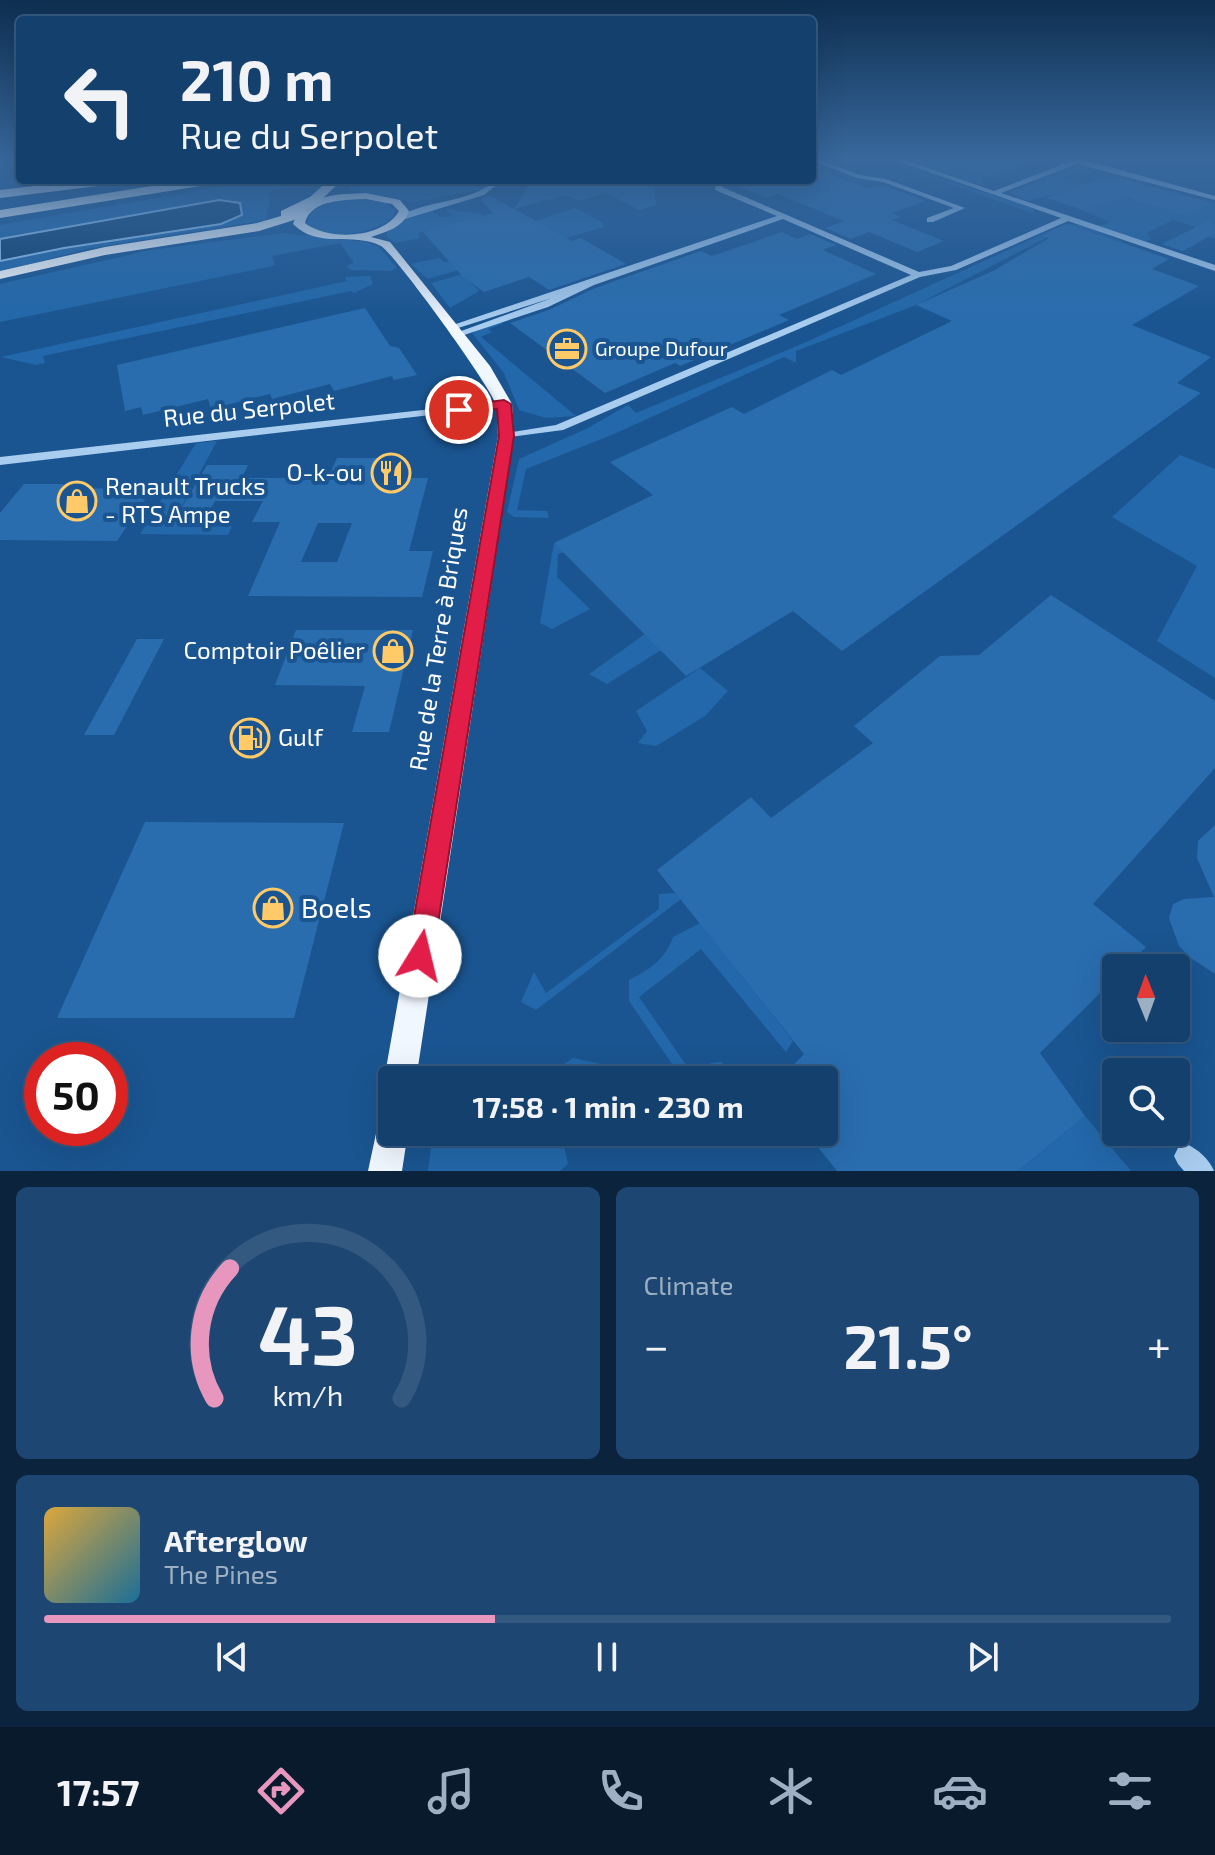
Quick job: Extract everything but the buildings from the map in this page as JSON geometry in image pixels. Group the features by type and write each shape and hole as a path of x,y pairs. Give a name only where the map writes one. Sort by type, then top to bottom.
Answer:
{"highway":[{"path":"0,221 34,215"},
{"path":"227,231 280,215"},
{"path":"0,278 105,251 259,227 297,215"},
{"path":"0,278 156,245 259,231 303,229"}],"main road":[{"path":"301,215 298,219 303,229 323,236 352,236 386,244 389,227"},
{"path":"352,236 389,227 402,217"},
{"name":"Rue de la Terre à Briques","path":"386,244 489,374 504,404 506,436 402,1066"},
{"path":"385,1171 389,1146"}],"street":[{"path":"402,217 408,215"},
{"path":"782,215 918,275"},
{"path":"930,220 944,215"},
{"path":"1058,215 1215,268"},
{"path":"455,331 545,305 591,283 785,216"},
{"path":"506,436 559,428 918,275 953,268 1068,218"},
{"name":"Rue du Serpolet","path":"0,461 504,404"}],"shaded area":[{"path":"60,215 267,215 266,220 86,249 0,272 0,225"},
{"path":"137,215 242,215 221,224 0,261 0,239"},
{"path":"394,215 375,228 351,234 327,233 316,229 307,223 309,217"},
{"path":"414,215 482,215 480,217 536,221 555,215 588,215 602,222 604,227 428,279 411,264 439,258 444,262 484,254 457,225 418,233 420,238 395,243 386,236 389,227"},
{"path":"1093,215 1215,215 1215,239 1188,231 1196,227 1173,220 1147,233 1152,239 1145,241 1099,226 1110,222"},
{"path":"1065,224 1081,225 1125,243 1071,225 916,305 796,351 796,363 784,357 614,434 526,469 517,510 547,511 549,518 514,517 507,512 519,459 586,429 628,405 636,413 804,343"},
{"path":"283,233 367,242 379,247 397,268 391,271 350,270 347,266 354,263 340,243 272,256 275,265 268,267 0,322 0,284 151,250"},
{"path":"506,262 466,278 479,291 450,308 431,283"},
{"path":"370,276 373,284 354,293 351,291 43,356 45,363 36,365 1,357 347,281 345,277"},
{"path":"491,323 504,323 488,329 492,332 481,337 576,416 546,418 519,410 504,373 472,333"},
{"path":"217,441 175,519 190,520 187,527 232,526 228,535 140,534 196,443"},
{"path":"1180,455 1215,469 1215,678 1157,641 1197,566 1112,517"},
{"path":"554,543 564,552 558,554 557,577 590,609 552,629 540,623"},
{"path":"645,634 661,650 607,684 589,674"},
{"path":"700,668 728,691 705,716 656,746 638,743 647,731 636,711"},
{"path":"675,893 681,899 536,1010 521,1002 534,972 546,993 659,909 659,894"},
{"path":"700,923 793,1041 786,1052 701,949 639,997 687,1066 673,1066 629,1001 629,980 656,963 673,937"},
{"path":"573,1058 606,1066 561,1066"},
{"path":"722,1062 722,1066 706,1066 711,1063"},
{"path":"1085,1116 1102,1136 1102,1146 1110,1146 1131,1171 1018,1171"},
{"path":"431,1146 564,1146 568,1164 560,1171 428,1171"}],"place":[{"name":"Groupe Dufour","path":"567,349"},
{"name":"O-k-ou","path":"391,473"},
{"name":"Renault Trucks - RTS Ampe","path":"77,501"},
{"name":"Comptoir Poêlier","path":"393,651"},
{"name":"Gulf","path":"250,738"},
{"name":"Boels","path":"273,908"}],"route":[{"path":"420,956 506,436 504,404 459,410"}]}
